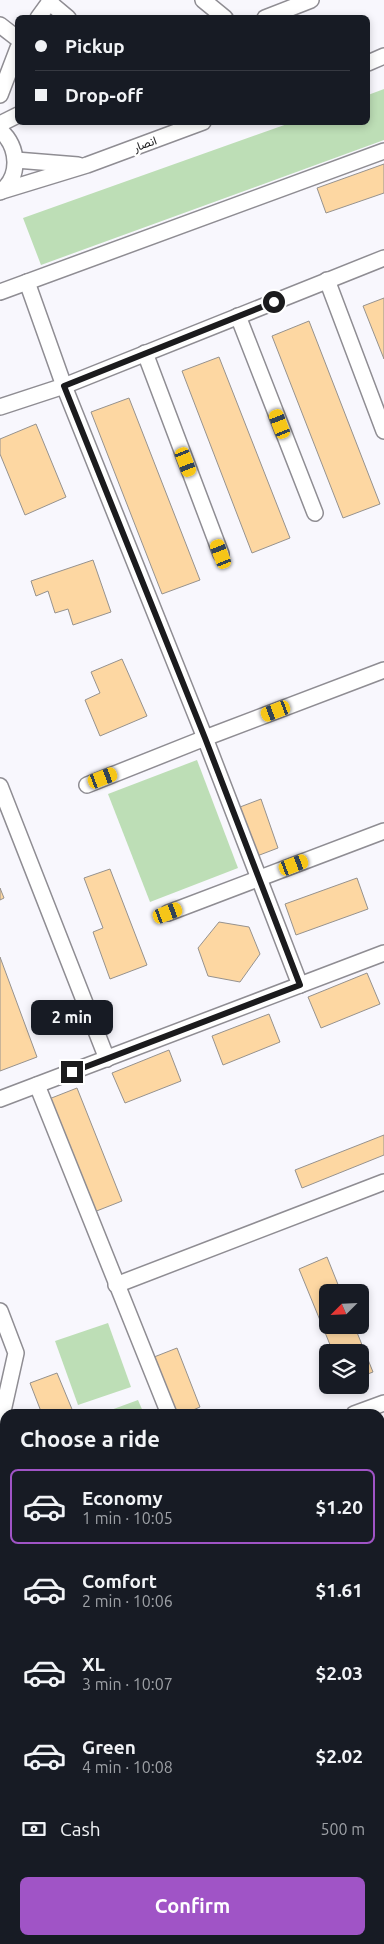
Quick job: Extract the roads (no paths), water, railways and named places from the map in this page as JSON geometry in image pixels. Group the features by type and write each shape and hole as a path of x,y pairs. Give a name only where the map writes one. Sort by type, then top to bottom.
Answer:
{"street":[{"path":"203,0 221,15"},
{"path":"273,15 311,0"},
{"path":"40,15 50,1 65,15"},
{"path":"0,25 15,37"},
{"path":"0,69 15,50"},
{"path":"0,95 15,54"},
{"path":"370,61 384,56"},
{"path":"0,124 15,116"},
{"name":"انصار","path":"1,192 86,165 195,125"},
{"path":"0,130 12,144 16,160 14,172 1,192"},
{"path":"0,292 384,151"},
{"name":"انصار","path":"16,160 86,165"},
{"path":"0,407 64,386 384,258"},
{"path":"327,280 384,431"},
{"path":"27,282 64,386 205,738 300,985"},
{"path":"238,316 315,513"},
{"path":"145,353 221,554"},
{"path":"86,784 384,670"},
{"path":"0,786 107,1058"},
{"path":"168,913 384,831"},
{"path":"0,1099 384,952"},
{"path":"37,1085 167,1409"},
{"path":"116,1285 384,1182"},
{"path":"0,1311 16,1354 3,1409"},
{"path":"366,1409 384,1402"}]}
